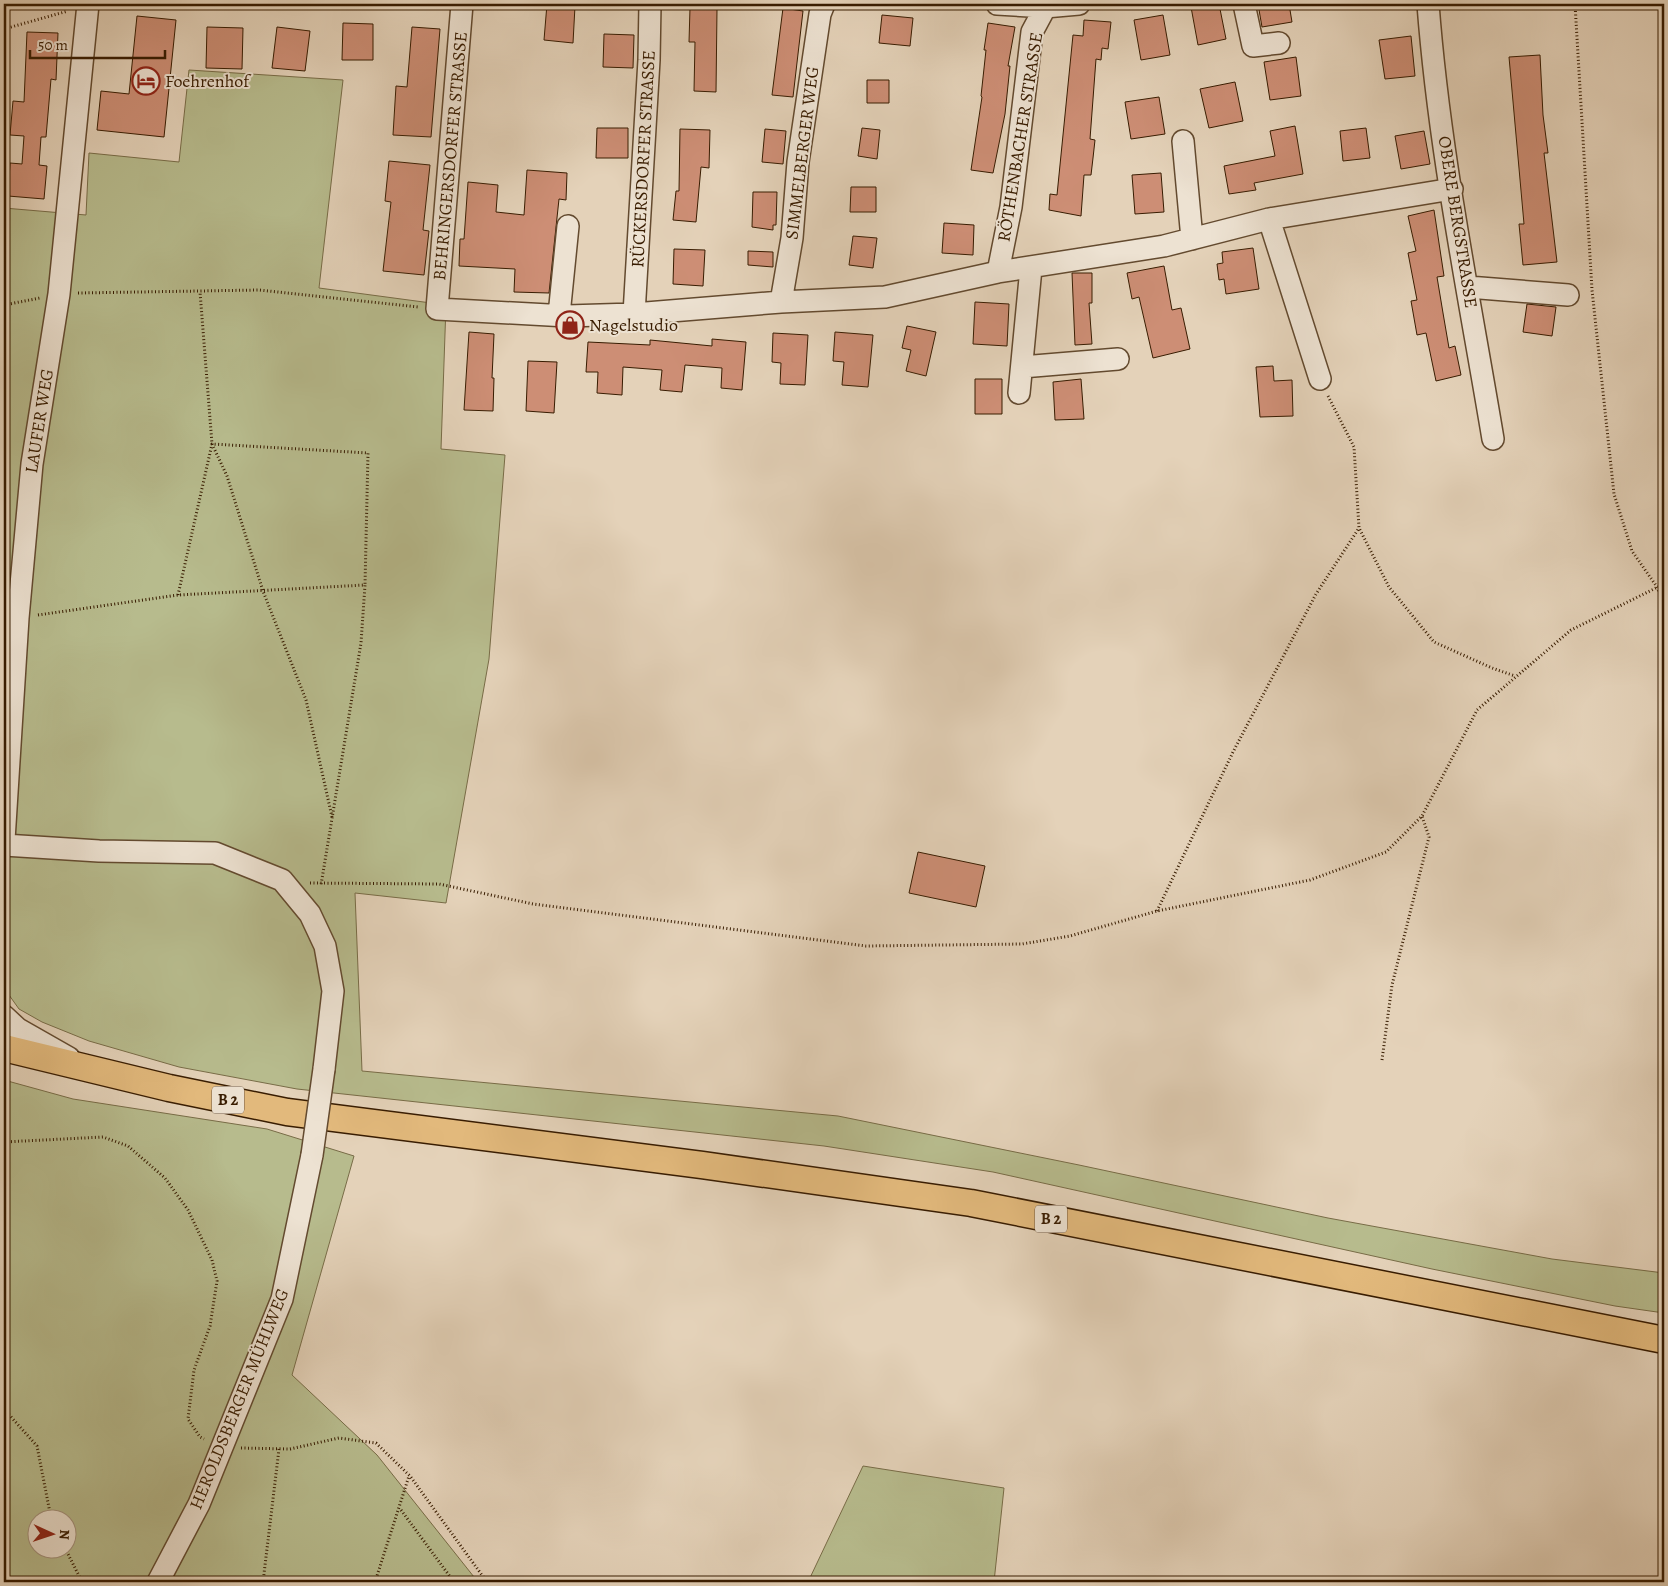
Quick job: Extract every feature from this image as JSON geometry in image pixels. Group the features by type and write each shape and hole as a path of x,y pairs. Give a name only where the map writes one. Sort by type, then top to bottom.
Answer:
{"main road":[{"name":"B 2","path":"4,1048 169,1088 287,1112 702,1165 971,1203 1664,1340"}],"street":[{"name":"LAUFER WEG","path":"4,840 18,618 32,464 59,294 90,4"},
{"name":"BEHRINGERSDORFER STRASSE","path":"437,309 462,4"},
{"name":"RÜCKERSDORFER STRASSE","path":"634,314 649,60 650,4"},
{"name":"SIMMELBERGER WEG","path":"782,302 792,238 798,162 820,14 824,4"},
{"path":"997,4 1079,4"},
{"path":"1244,4 1252,46 1279,43"},
{"name":"OBERE BERGSTRASSE","path":"1428,4 1432,58 1493,439"},
{"name":"RÖTHENBACHER STRASSE","path":"998,272 1011,207 1032,32 1046,5"},
{"path":"1183,141 1192,239"},
{"path":"437,309 559,315 634,314 782,302 885,297 998,272 1164,246 1268,219 1452,189"},
{"path":"1268,219 1320,379"},
{"path":"559,315 568,226"},
{"path":"1019,393 1030,268"},
{"path":"1468,287 1568,295"},
{"path":"1022,366 1118,359"},
{"name":"HEROLDSBERGER MÜHLWEG","path":"4,844 99,851 215,853 282,880 310,914 325,946 333,992 324,1069 312,1155 282,1299 199,1504 158,1582"},
{"path":"4,1016 18,1029 89,1069"}],"path":[{"path":"4,29 90,4"},
{"path":"1576,4 1592,290 1614,494 1632,551 1657,587 1664,605"},
{"path":"4,305 59,294 259,290 437,309"},
{"path":"178,595 212,444 200,292"},
{"path":"1320,379 1354,447 1359,528 1389,587 1434,642 1516,677"},
{"path":"212,444 368,453 365,585 361,643 321,885"},
{"path":"212,444 227,476 263,591 306,700 332,817"},
{"path":"1157,912 1233,752 1311,603 1359,528"},
{"path":"282,880 321,885 439,884 532,904 866,946 1022,944 1070,936 1157,912 1318,877 1386,852 1422,816 1477,710 1571,630 1664,584"},
{"path":"18,618 178,595 365,585"},
{"path":"1382,1060 1392,985 1429,838 1422,816"},
{"path":"4,1142 104,1137 128,1146 165,1178 188,1210 214,1267 217,1281 210,1326 194,1370 188,1419 200,1437 223,1447 279,1449 290,1449 339,1438 376,1443 410,1476 487,1582"},
{"path":"4,1409 37,1446 49,1508"},
{"path":"263,1582 279,1449"},
{"path":"375,1582 410,1476"},
{"path":"400,1510 454,1582"},
{"path":"70,1558 82,1582"}],"green space":[{"path":"189,70 343,80 319,288 446,305 441,449 505,455 489,659 446,903 355,893 362,1071 838,1116 1328,1218 1552,1259 1664,1273 1664,1313 1615,1306 1432,1269 993,1172 824,1146 297,1089 179,1067 89,1041 42,1022 19,1009 4,988 4,208 86,215 89,153 179,162"},
{"path":"4,1080 73,1099 267,1129 354,1156 292,1375 377,1455 478,1582 4,1582"},
{"path":"863,1466 1004,1488 994,1582 808,1582"}],"building":[{"path":"547,4 575,6 573,43 544,40"},
{"path":"1219,4 1226,39 1198,45 1191,7"},
{"path":"1258,4 1289,4 1292,22 1262,27"},
{"path":"690,8 717,9 716,92 694,91 695,42 689,42"},
{"path":"783,8 803,11 793,97 772,95"},
{"path":"882,15 913,18 910,46 879,43"},
{"path":"1163,15 1170,55 1141,60 1134,20"},
{"path":"137,16 176,20 164,137 97,130 101,91 129,94"},
{"path":"1084,20 1111,22 1108,49 1102,48 1101,60 1096,59 1090,139 1095,140 1091,175 1084,175 1081,216 1049,210 1050,194 1057,195 1073,35 1083,36"},
{"path":"343,23 373,24 373,60 342,60"},
{"path":"988,23 1015,27 1008,66 1010,66 1005,114 993,173 971,170 982,97 986,50 984,50"},
{"path":"207,27 243,28 242,69 206,68"},
{"path":"277,27 310,31 305,71 272,68"},
{"path":"412,27 440,29 431,137 393,135 396,86 407,87"},
{"path":"27,32 58,33 56,80 51,79 46,137 41,137 39,165 47,166 44,199 8,196 10,163 22,164 24,136 10,135 13,101 24,102"},
{"path":"604,34 634,35 633,68 603,67"},
{"path":"1411,36 1415,76 1385,79 1379,40"},
{"path":"1540,55 1543,115 1548,153 1544,153 1557,262 1523,265 1519,224 1524,224 1509,57"},
{"path":"1296,57 1301,96 1270,100 1264,62"},
{"path":"867,80 889,80 889,103 867,103"},
{"path":"1235,82 1243,121 1209,128 1200,89"},
{"path":"1159,97 1165,134 1131,139 1125,102"},
{"path":"1295,126 1303,174 1254,183 1256,190 1229,194 1224,166 1275,156 1270,131"},
{"path":"597,128 628,128 628,158 596,158"},
{"path":"862,128 880,130 877,159 858,156"},
{"path":"1366,128 1370,158 1343,161 1340,131"},
{"path":"680,129 710,130 709,168 701,167 696,222 673,220 676,191 679,191"},
{"path":"765,129 786,131 783,164 762,162"},
{"path":"1424,131 1430,164 1401,169 1395,136"},
{"path":"389,161 430,165 423,230 429,231 424,275 383,271 391,202 385,201"},
{"path":"527,170 567,173 566,200 559,199 549,293 514,292 515,269 459,266 460,239 464,239 468,182 498,185 496,212 524,215"},
{"path":"1161,173 1164,212 1135,214 1132,175"},
{"path":"851,187 876,187 876,212 850,212"},
{"path":"753,192 777,192 776,225 773,225 773,230 752,227"},
{"path":"1434,210 1444,276 1437,277 1449,348 1455,346 1461,375 1436,381 1426,333 1417,335 1411,301 1417,300 1408,253 1416,251 1408,216"},
{"path":"944,223 974,225 973,255 942,253"},
{"path":"853,236 877,238 873,268 849,265"},
{"path":"1253,248 1259,289 1226,294 1224,279 1219,280 1217,264 1223,263 1222,252"},
{"path":"674,249 705,250 703,286 673,284"},
{"path":"748,251 773,252 773,267 748,265"},
{"path":"1164,266 1172,310 1181,308 1190,349 1153,358 1139,297 1132,299 1127,273"},
{"path":"1072,273 1092,273 1092,303 1089,303 1092,344 1075,345"},
{"path":"975,302 1009,304 1007,346 973,344"},
{"path":"1527,304 1556,307 1552,336 1523,332"},
{"path":"907,326 936,332 926,376 906,371 911,350 902,348"},
{"path":"469,332 494,334 493,411 464,410"},
{"path":"835,332 873,335 868,387 842,385 844,362 833,361"},
{"path":"773,333 808,335 805,385 780,384 781,363 772,362"},
{"path":"712,339 746,342 742,390 721,388 722,368 685,365 682,392 660,390 662,370 623,367 622,395 597,393 598,372 586,372 588,342 650,345 650,340 712,346"},
{"path":"528,361 557,362 554,413 526,411"},
{"path":"1273,366 1274,381 1292,380 1293,416 1260,417 1256,367"},
{"path":"975,379 1002,379 1002,414 975,414"},
{"path":"1081,379 1084,419 1055,420 1053,382"},
{"path":"918,852 985,866 976,907 909,893"}],"place":[{"name":"Foehrenhof","path":"146,81"},
{"name":"Nagelstudio","path":"570,325"}]}
